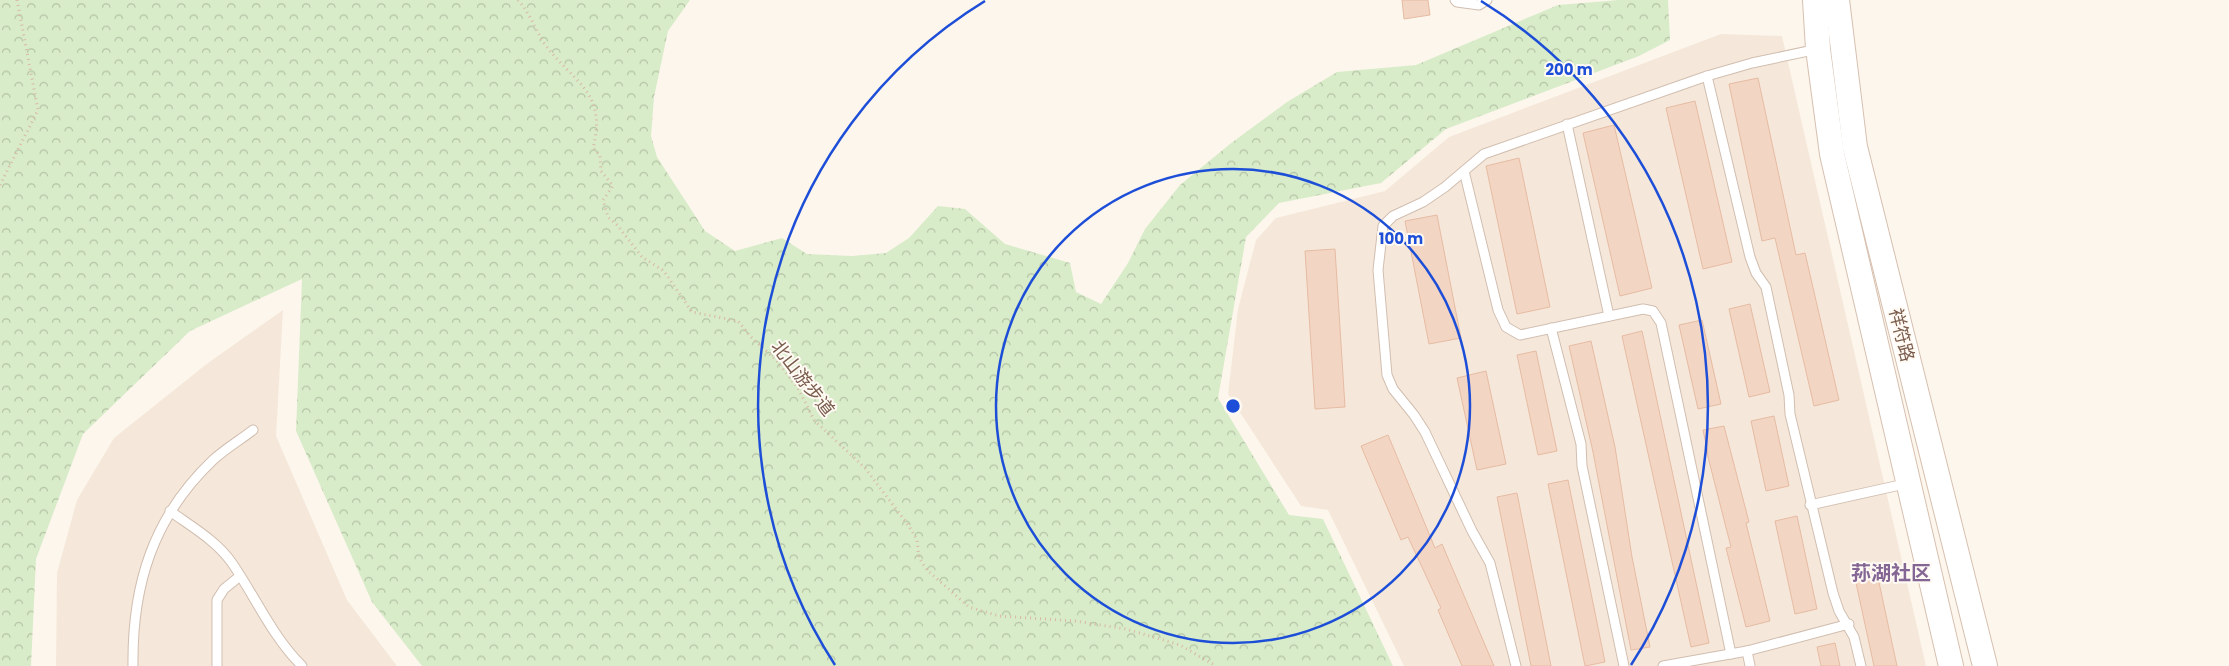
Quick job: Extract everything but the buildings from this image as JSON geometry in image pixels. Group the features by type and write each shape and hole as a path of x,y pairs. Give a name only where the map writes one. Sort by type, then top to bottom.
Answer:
{"main road":[{"name":"祥符路","path":"1815,0 1818,49 1832,154 1951,666"},
{"name":"祥符路","path":"1837,0 1855,147 1985,666"}],"lane":[{"path":"1455,0 1457,2 1479,5 1487,0"},
{"path":"1516,666 1490,563 1472,531 1425,432 1393,389 1387,375 1378,270 1383,226 1393,216 1423,202 1446,187 1484,154 1707,76 1752,63 1818,49"},
{"path":"1707,76 1750,257 1756,272 1766,287 1789,395 1790,414 1810,505 1833,593 1839,611 1849,624 1854,637 1861,666"},
{"path":"1566,124 1609,316"},
{"path":"1464,171 1498,310 1506,327 1520,335 1643,309 1653,311 1661,323 1731,654"},
{"path":"1551,328 1581,444 1582,466 1624,666"},
{"path":"133,666 135,608 150,550 170,511 214,460 253,430"},
{"path":"1810,505 1909,483"},
{"path":"170,511 209,539 232,562 257,607 292,656 302,666"},
{"path":"218,666 217,600 224,589 240,576"},
{"path":"1663,666 1699,663 1849,624"},
{"path":"1747,651 1750,666"}],"path":[{"path":"0,185 38,110 17,0"},
{"name":"北山游步道","path":"518,0 544,42 588,92 595,109 598,129 593,148 600,155 602,171 613,186 603,200 608,218 618,226 642,256 664,270 692,312 738,321 751,337 776,360 798,388 814,420 866,468 909,526 917,540 919,558 927,570 969,607 999,616 1075,621 1126,629 1180,645 1216,666"}],"shaded area":[{"path":"1721,34 1782,36 1926,666 1404,666 1328,510 1301,506 1228,394 1238,309 1256,240 1276,218 1385,191 1449,137"},
{"path":"283,310 276,436 347,600 397,666 56,666 57,573 77,500 114,438 208,363"}],"green space":[{"path":"0,0 690,0 668,31 654,97 651,136 657,157 705,231 735,251 782,238 807,254 852,256 886,253 909,238 938,206 965,209 1005,244 1070,263 1076,292 1101,304 1128,263 1145,229 1180,185 1230,144 1287,102 1337,72 1416,65 1558,5 1619,0 1668,0 1670,40 1639,56 1446,129 1381,183 1279,203 1246,237 1218,398 1289,515 1323,519 1393,666 422,666 372,602 296,431 302,279 190,331 83,434 36,559 31,666 0,666"}],"district":[{"name":"荪湖社区","path":"1891,573"}]}
